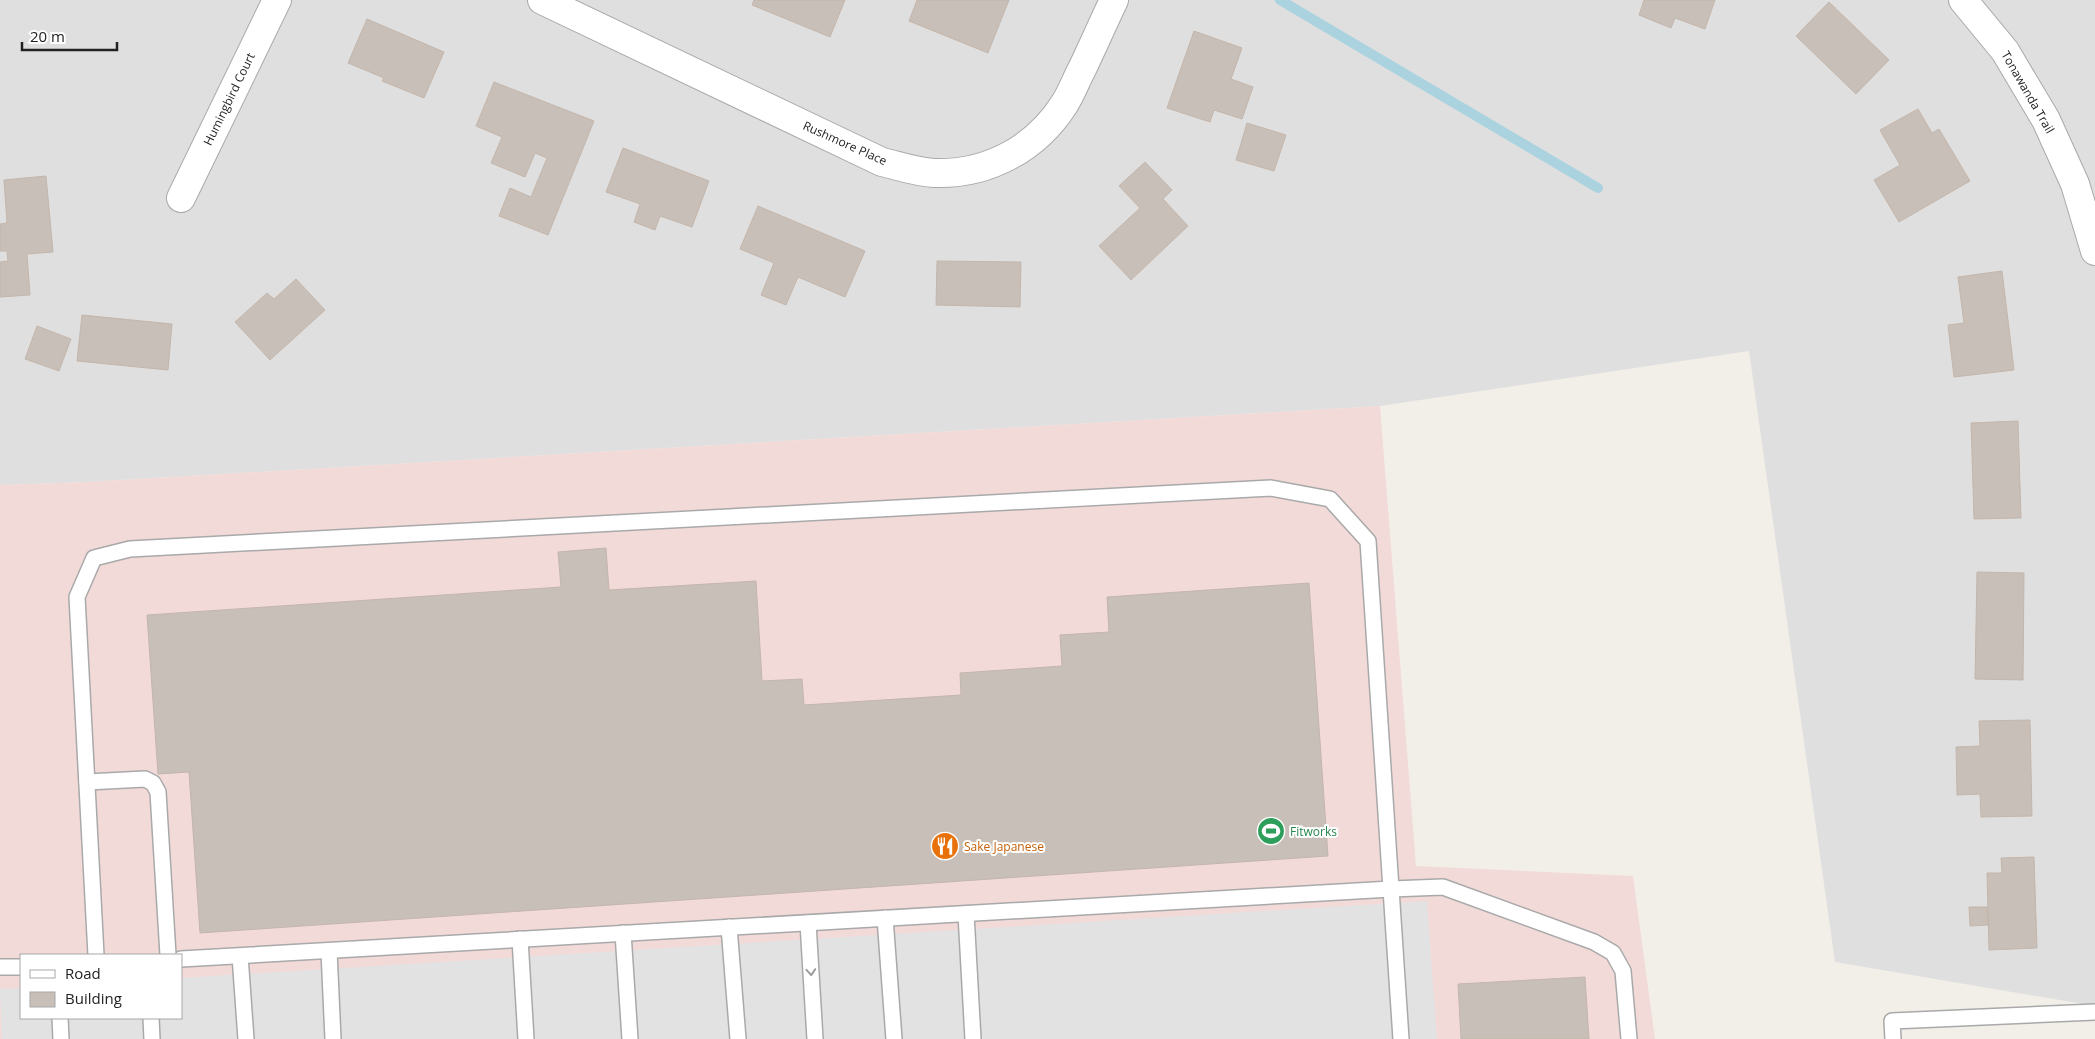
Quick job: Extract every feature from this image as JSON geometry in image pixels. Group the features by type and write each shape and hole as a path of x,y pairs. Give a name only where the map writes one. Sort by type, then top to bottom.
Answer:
{"street":[{"name":"Humingbird Court","path":"181,198 277,0"},
{"name":"Rushmore Place","path":"542,0 882,162 934,173 959,172 981,168 1007,157 1030,143 1066,102 1114,0"},
{"name":"Tonawanda Trail","path":"1963,0 2004,51 2046,120 2074,184 2095,251"}],"lane":[{"path":"96,954 77,597 94,558 140,549 1272,488 1330,499 1368,541 1401,1039"},
{"path":"87,782 145,780 153,783 158,792 168,954"},
{"path":"182,959 1443,887 1594,942 1613,953 1624,971 1629,1039"},
{"path":"966,914 973,1039"},
{"path":"885,918 894,1039"},
{"path":"808,923 815,1039"},
{"path":"730,927 738,1039"},
{"path":"623,933 630,1039"},
{"path":"520,940 526,1039"},
{"path":"329,951 333,1039"},
{"path":"240,956 246,1039"},
{"path":"0,967 20,967"},
{"path":"1893,1039 1892,1021 2095,1012"},
{"path":"60,1019 61,1039"},
{"path":"151,1019 152,1039"}],"shaded area":[{"path":"0,0 2095,0 2095,1006 1835,962 1749,351 1380,406 87,482 0,485"},
{"path":"1380,406 1416,866 1633,876 1655,1039 0,1039 0,485 87,482"},
{"path":"1427,901 1437,1039 2,1039 0,989 20,988 20,1019 182,1019 182,978"}],"building":[{"path":"754,0 845,0 830,37 752,5"},
{"path":"917,0 1009,0 988,53 909,21"},
{"path":"1644,0 1715,0 1705,29 1675,18 1671,28 1639,15"},
{"path":"1829,2 1889,60 1856,94 1796,36"},
{"path":"367,19 444,52 424,98 382,81 384,78 348,63"},
{"path":"1194,31 1242,48 1231,79 1253,87 1242,119 1214,110 1210,122 1167,108"},
{"path":"494,82 594,121 548,235 499,216 510,188 531,197 547,158 535,153 525,177 491,163 502,137 476,126"},
{"path":"1918,109 1932,133 1939,129 1970,181 1899,222 1874,180 1900,165 1880,130"},
{"path":"1247,123 1286,135 1274,171 1236,160"},
{"path":"623,148 709,181 692,227 660,216 655,230 634,222 640,204 606,192"},
{"path":"1145,162 1172,190 1163,199 1188,226 1131,280 1099,246 1140,208 1119,186"},
{"path":"46,176 53,252 27,254 30,295 0,297 0,262 8,261 7,251 0,251 0,224 7,223 4,180"},
{"path":"758,206 865,251 845,297 798,277 786,305 761,295 774,263 740,249"},
{"path":"937,261 1021,262 1020,307 936,305"},
{"path":"2002,271 2014,370 1954,377 1948,325 1964,323 1958,277"},
{"path":"296,279 325,310 270,360 235,322 267,293 274,299"},
{"path":"82,315 172,324 168,370 77,361"},
{"path":"37,326 71,339 59,371 25,359"},
{"path":"2018,421 2021,518 1974,519 1971,423"},
{"path":"606,548 609,590 756,581 762,681 802,679 804,705 961,695 960,673 1062,666 1060,635 1109,632 1107,597 1309,583 1328,856 200,933 189,772 158,774 147,615 561,587 558,552"},
{"path":"1977,572 2024,573 2023,680 1975,679"},
{"path":"2030,720 2032,816 1981,817 1980,794 1957,795 1956,747 1980,746 1979,721"},
{"path":"2034,857 2037,948 1989,950 1987,873 2002,873 2001,858"},
{"path":"1969,907 1987,907 1988,925 1970,926"},
{"path":"1585,977 1589,1039 1461,1039 1458,984"}],"waterway":[{"path":"1280,0 1598,188"}],"place":[{"name":"Fitworks","path":"1271,831"},
{"name":"Sake Japanese","path":"945,846"}]}
